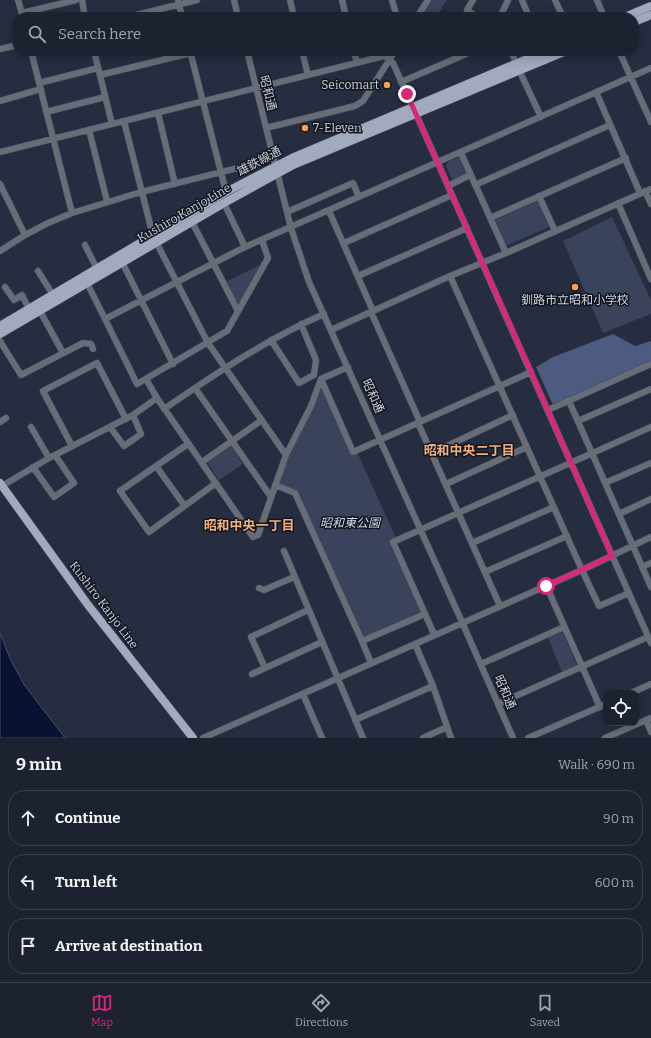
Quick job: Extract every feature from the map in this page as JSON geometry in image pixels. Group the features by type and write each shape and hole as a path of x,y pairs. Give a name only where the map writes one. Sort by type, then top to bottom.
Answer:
{"main road":[{"path":"637,12 651,6"},
{"path":"639,20 651,15"},
{"name":"雄鉄線通","path":"518,67 537,56"},
{"name":"雄鉄線通","path":"0,326 97,268 154,240 226,192 276,170 292,158 518,67 551,56"},
{"name":"Kushiro Kanjo Line","path":"0,334 88,283 154,240 192,222 276,170"},
{"name":"Kushiro Kanjo Line","path":"1,485 88,605 194,738"}],"street":[{"path":"18,0 21,12"},
{"path":"33,12 76,0"},
{"path":"82,0 85,12"},
{"path":"145,12 178,2 197,0"},
{"path":"234,0 237,12"},
{"path":"290,0 293,12"},
{"path":"342,0 345,12"},
{"path":"392,0 396,12"},
{"path":"420,12 428,0"},
{"path":"470,12 467,10 473,0"},
{"path":"502,12 508,0"},
{"path":"522,0 527,12"},
{"path":"555,0 561,12"},
{"path":"597,0 602,12"},
{"path":"178,2 181,12"},
{"path":"0,49 12,46"},
{"path":"32,56 72,213"},
{"path":"95,56 112,124"},
{"path":"100,75 174,56"},
{"path":"191,56 226,192"},
{"name":"昭和通","path":"248,56 291,228 309,282 381,440 513,738"},
{"path":"303,56 308,75"},
{"path":"355,56 357,63"},
{"path":"0,152 384,56 390,59 467,228 650,640 582,667 498,704"},
{"path":"266,128 355,106 363,101 392,56"},
{"path":"401,82 461,56"},
{"path":"513,56 541,117"},
{"path":"621,56 651,122"},
{"path":"0,101 40,86 98,68"},
{"path":"105,319 245,247 651,68"},
{"path":"596,92 626,158 646,191 651,204"},
{"path":"46,112 105,97"},
{"path":"158,113 175,184"},
{"path":"124,121 154,240 208,343 286,454"},
{"path":"475,185 610,125"},
{"path":"89,130 107,201"},
{"path":"461,152 506,253"},
{"path":"490,218 626,158"},
{"path":"0,251 25,235 48,223 107,201 258,163"},
{"path":"448,186 470,175"},
{"path":"287,212 352,183 359,197"},
{"path":"0,184 25,235"},
{"path":"331,330 450,276 646,191"},
{"path":"344,243 452,195"},
{"path":"539,196 555,231"},
{"path":"224,203 245,247"},
{"path":"618,203 651,279"},
{"path":"329,211 344,243 419,423 500,606"},
{"path":"192,222 238,311"},
{"path":"358,276 467,228"},
{"path":"88,283 137,384 228,331 268,258 262,240"},
{"path":"85,245 97,268"},
{"path":"122,262 173,364"},
{"path":"38,270 53,295"},
{"path":"450,276 599,606 629,593"},
{"path":"6,287 14,300 22,295 30,309"},
{"path":"40,311 62,353"},
{"path":"164,409 271,340 324,314"},
{"path":"271,340 299,383 314,375 316,360 301,324"},
{"path":"0,341 21,375 83,343 91,344 93,348"},
{"path":"72,446 43,391 96,363 126,419"},
{"path":"548,410 651,364"},
{"path":"146,379 164,409 253,537 258,535 286,454 310,406 320,379 348,367"},
{"path":"320,379 353,452 531,372"},
{"path":"195,388 271,497"},
{"path":"578,422 651,389"},
{"path":"1,485 49,458 126,419 157,398"},
{"path":"569,401 651,587"},
{"path":"110,427 124,446 141,434 133,415"},
{"path":"432,453 513,416"},
{"path":"202,462 262,420"},
{"path":"31,427 49,458"},
{"path":"434,634 393,542 651,427"},
{"path":"188,444 120,491 149,532 216,483"},
{"path":"446,484 527,447"},
{"path":"33,467 54,497 74,482 55,455"},
{"path":"605,483 651,463"},
{"path":"156,466 184,505"},
{"path":"275,485 295,493 371,663"},
{"path":"619,514 651,499"},
{"path":"472,543 554,507"},
{"path":"485,572 567,536"},
{"path":"203,738 434,634 582,570 651,537"},
{"path":"284,551 363,738"},
{"path":"642,567 651,563"},
{"path":"259,588 264,590 294,577"},
{"path":"546,586 600,707"},
{"path":"265,668 251,637 308,610"},
{"path":"362,641 425,614"},
{"path":"481,664 564,627"},
{"path":"252,674 322,642"},
{"path":"414,644 433,686 451,738"},
{"path":"638,690 651,684"},
{"path":"355,720 433,686"},
{"path":"303,694 322,738"},
{"path":"528,738 603,706"},
{"path":"610,737 648,719 651,732"},
{"path":"423,738 447,727"}],"green space":[{"path":"432,0 447,0 439,12 424,12"},
{"path":"459,157 467,175 453,181 446,166 448,162"},
{"path":"538,201 549,227 506,246 495,220"},
{"path":"612,217 651,300 651,314 603,333 563,241"},
{"path":"262,264 240,302 236,302 227,281"},
{"name":"昭和東公園","path":"323,389 352,453 357,452 396,538 391,540 423,613 363,638 297,491 278,484 319,390"},
{"path":"231,446 243,464 219,480 207,462"},
{"path":"563,632 577,666 562,672 548,638"}],"shaded area":[{"path":"613,334 635,346 651,341 651,362 553,405 536,367 553,357"},
{"path":"0,633 11,661 25,686 65,738 0,738"}],"place":[{"name":"Seicomart","path":"387,85"},
{"name":"7-Eleven","path":"305,128"},
{"name":"釧路市立昭和小学校","path":"575,287"}],"district":[{"name":"昭和中央二丁目","path":"469,450"},
{"name":"昭和中央一丁目","path":"249,525"}],"route":[{"path":"407,94 612,556 546,586"}]}
